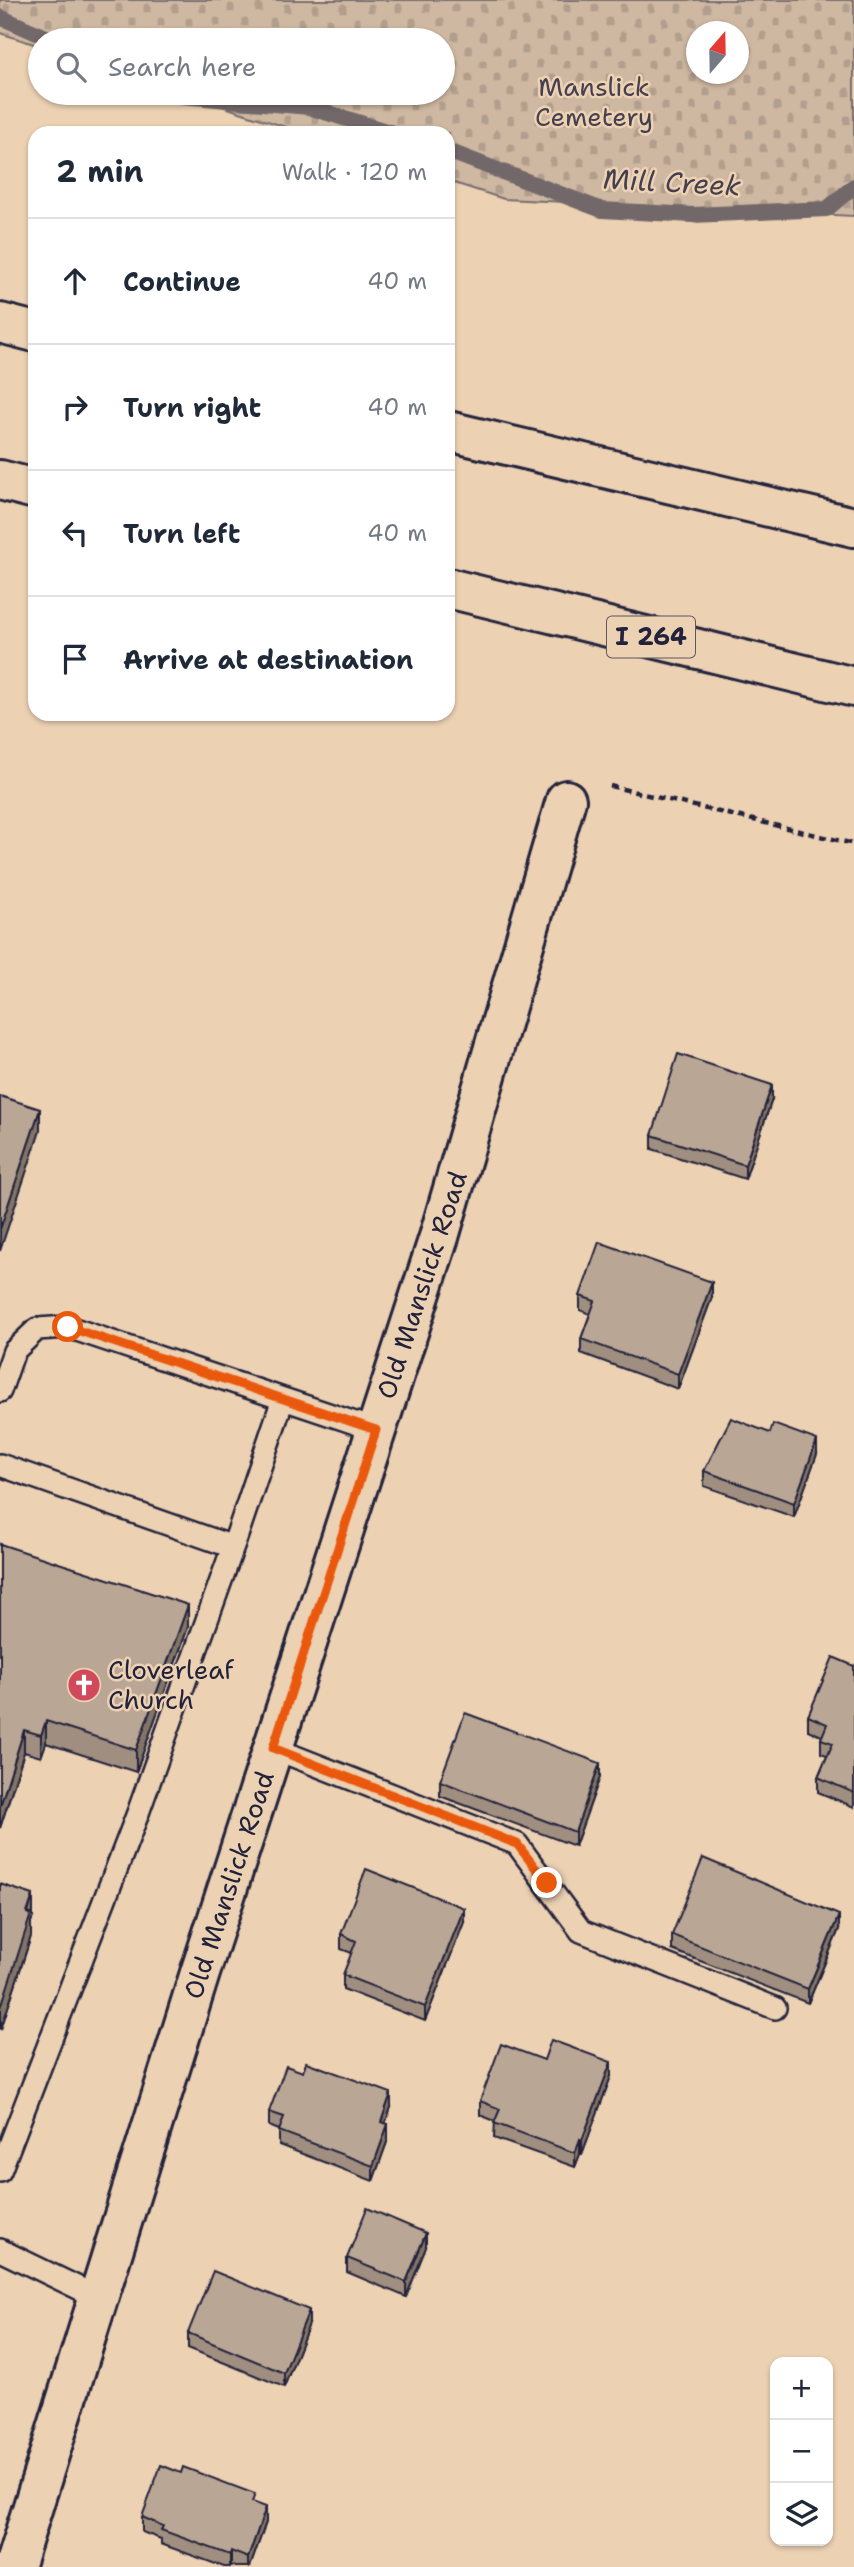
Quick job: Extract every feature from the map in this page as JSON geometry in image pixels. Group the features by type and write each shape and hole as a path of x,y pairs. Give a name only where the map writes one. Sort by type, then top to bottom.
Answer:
{"main road":[{"path":"0,323 28,330"},
{"path":"455,432 854,527"},
{"path":"0,481 28,487"},
{"name":"I 264","path":"455,590 854,687"},
{"name":"Old Manslick Road","path":"14,2567 273,1748 439,1237 566,800"}],"lane":[{"path":"0,1391 13,1351 37,1329 68,1327 376,1430"},
{"path":"0,2171 138,1813 283,1399"},
{"path":"0,1465 233,1546"},
{"path":"273,1748 517,1844 581,1931 775,2007"},
{"path":"0,2250 99,2298"}],"path":[{"path":"566,800 568,793 583,796 590,781 854,844"}],"green space":[{"name":"Manslick Cemetery","path":"0,0 854,0 854,216 504,199 455,183 455,126 283,126 219,105 455,105 455,28 28,28 28,42 0,33"}],"building":[{"path":"678,1054 772,1085 745,1165 652,1135"},
{"path":"0,1096 40,1109 0,1229"},
{"path":"599,1242 712,1282 678,1374 581,1339 595,1301 580,1296"},
{"path":"731,1418 770,1433 773,1424 817,1440 794,1503 704,1471"},
{"name":"Cloverleaf Church","path":"0,1544 188,1605 136,1750 46,1721 41,1735 24,1730 0,1806"},
{"path":"833,1657 854,1666 854,1793 818,1777 833,1743 821,1739 827,1724 808,1716"},
{"path":"465,1713 600,1763 575,1832 440,1781"},
{"path":"703,1858 839,1915 808,1989 672,1935"},
{"path":"366,1869 464,1908 425,2007 343,1975 356,1941 341,1934"},
{"path":"0,1884 33,1895 27,1913 31,1914 1,2007 0,2006"},
{"path":"551,2040 611,2062 575,2153 494,2123 500,2109 480,2101 501,2044 544,2060"},
{"path":"306,2062 391,2093 381,2122 388,2124 373,2166 279,2131 284,2117 269,2112 286,2066 303,2072"},
{"path":"367,2208 426,2233 406,2282 347,2258"},
{"path":"213,2271 309,2310 284,2373 188,2333"},
{"path":"161,2465 181,2473 183,2467 255,2494 252,2502 266,2507 248,2558 231,2551 230,2555 161,2530 163,2526 142,2517"}],"waterway":[{"name":"Mill Creek","path":"0,17 28,29"},
{"name":"Mill Creek","path":"286,105 309,107 370,126"},
{"name":"Mill Creek","path":"455,154 602,210 693,215 827,209 854,186"}],"place":[{"name":"Cloverleaf Church","path":"84,1685"}],"route":[{"path":"68,1327 376,1430 273,1748 517,1844 547,1883"}]}
